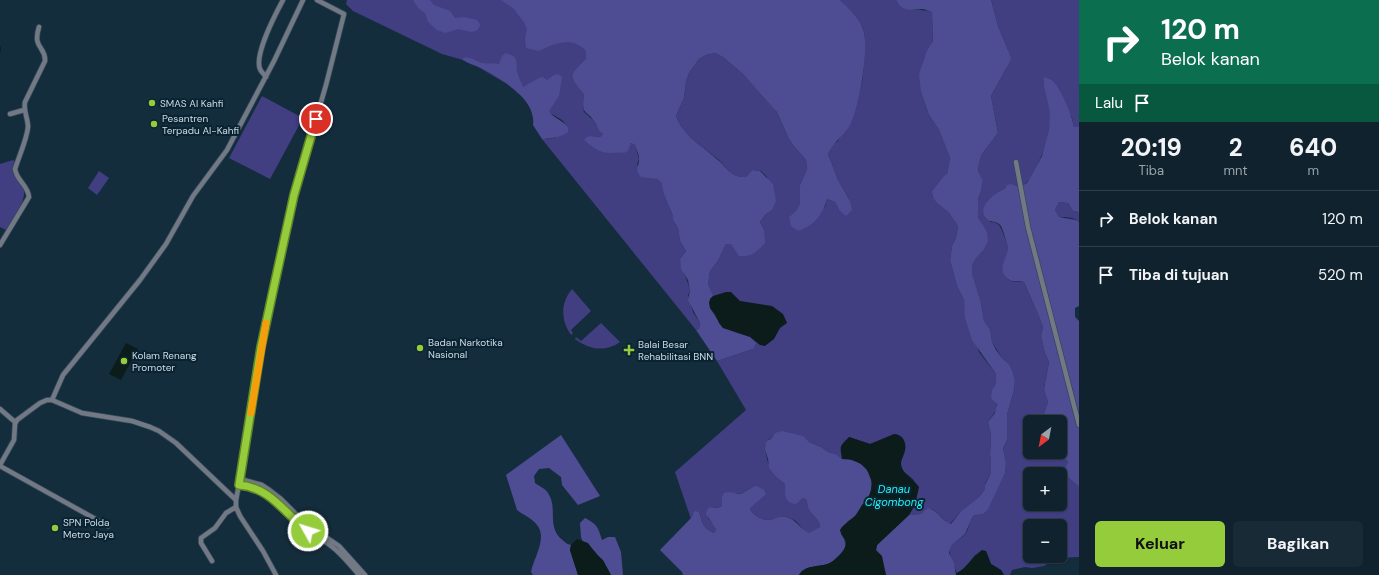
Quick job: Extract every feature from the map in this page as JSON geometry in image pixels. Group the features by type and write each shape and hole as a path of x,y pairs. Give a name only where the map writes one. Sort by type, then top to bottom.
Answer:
{"street":[{"path":"266,77 260,69 260,54 265,36 283,0"},
{"path":"52,400 63,375 133,289 162,249 193,196 227,150 266,77 303,0"},
{"path":"276,575 263,551 240,516 236,507 236,500 261,347 290,214 344,14 317,0"},
{"path":"0,246 29,197 26,188 16,175 15,169 27,132 28,122 24,110 25,102 45,61 45,55 39,47 36,39 39,28"},
{"path":"10,114 24,110"},
{"path":"1016,162 1028,227 1079,425"},
{"path":"108,526 0,466 14,440 16,422 18,418 40,403 47,400 52,400 82,414 132,422 159,431 176,443 236,500"},
{"path":"0,409 16,422"},
{"path":"240,479 262,485 268,489 281,500 297,519 339,546 366,575"},
{"path":"239,485 246,485 265,492 336,550 359,575"},
{"path":"212,561 201,543 201,538 215,528 226,513 236,507"}],"shaded area":[{"path":"347,0 647,0 584,94 583,107 584,112 593,120 603,134 600,137 591,136 610,153 622,150 631,143 635,145 639,159 637,165 653,178 661,181 664,195 673,216 673,220 678,228 680,241 686,251 680,259 690,291 688,295 693,312 700,323 699,329 696,330 542,139 555,138 568,127 562,120 550,113 534,121 530,107 525,99 507,84 480,68 463,60 442,54 353,11 346,4"},
{"path":"413,0 430,0 434,5 450,11 455,18 464,17 477,20 480,24 479,28 476,31 471,32 458,29 445,33 437,30 428,22 425,13 418,8"},
{"path":"501,0 840,0 856,17 863,29 865,37 864,62 860,92 850,125 845,133 832,146 828,154 838,180 850,201 852,210 846,216 839,210 835,202 827,199 823,210 817,219 809,226 798,231 791,226 789,217 796,211 800,203 800,185 807,169 806,160 788,137 777,112 743,74 723,57 715,53 706,55 699,59 689,73 686,81 684,98 676,116 679,123 688,135 734,175 746,177 752,170 760,171 773,184 776,201 772,210 765,215 760,222 764,230 765,243 754,253 748,256 739,256 731,244 726,244 718,261 710,271 708,284 713,296 710,299 710,308 723,328 750,337 756,343 753,349 717,361 696,330 699,329 700,323 688,300 690,291 688,280 681,269 680,259 686,251 680,241 678,228 673,220 673,216 664,195 661,182 657,179 641,177 637,172 639,156 635,145 631,143 628,151 624,153 607,153 596,149 584,140 591,136 600,137 603,134 585,112 583,106 584,94 573,79 576,69 586,59 586,51 581,46 569,42 563,42 539,51 526,48 525,38 527,29 525,24 514,9"},
{"path":"840,0 896,0 903,7 932,12 933,41 928,48 921,92 929,115 939,130 950,158 947,174 932,191 932,195 935,201 949,213 958,226 956,238 952,246 950,260 957,286 964,300 965,309 979,352 996,374 996,383 994,387 997,409 988,422 991,435 991,473 985,484 985,489 979,497 961,511 950,524 932,509 921,514 909,515 915,505 914,480 903,471 901,467 900,463 905,450 902,437 870,444 849,437 842,459 836,454 828,452 799,435 786,432 769,439 765,450 768,463 777,478 785,484 786,488 799,501 803,498 807,500 808,509 818,520 820,527 809,534 797,522 788,517 768,520 758,517 750,509 752,505 756,503 753,487 741,494 737,493 722,497 722,506 718,508 710,507 708,518 716,529 714,533 705,527 699,512 691,519 675,472 746,410 717,361 753,349 723,328 708,284 710,271 718,261 726,244 731,244 764,230 760,222 765,215 772,210 767,177 761,171 752,170 746,177 734,175 719,160 688,135 679,123 676,116 684,98 686,81 689,73 699,59 706,55 715,53 723,57 743,74 771,104 777,112 793,145 806,160 807,169 800,185 800,203 796,211 825,207 827,199 835,202 839,210 850,201 838,180 828,154 831,146 838,141 855,108 862,82 865,37 863,28"},
{"path":"896,0 991,0 998,26 1011,59 991,96 998,133 982,154 978,171 983,181 978,199 978,217 987,232 988,241 983,251 972,265 972,274 981,303 984,321 990,329 992,342 1002,358 1009,364 1015,381 1007,415 1007,440 1003,449 1006,463 1005,473 988,509 983,514 975,515 972,518 965,534 952,545 950,549 949,553 954,563 956,575 886,575 876,550 877,545 909,515 921,514 928,508 935,511 945,521 951,524 961,511 979,497 985,489 985,485 991,473 991,435 988,422 995,413 997,404 991,398 992,391 996,383 996,374 972,340 965,318 964,300 957,286 950,260 952,246 956,238 958,226 949,213 935,201 932,195 932,191 947,174 950,158 939,130 929,115 921,92 919,74 928,48 933,41 932,12 923,9 911,10 901,7"},
{"path":"991,0 1079,0 1079,127 1074,127 1072,118 1064,102 1050,112 1046,144 1030,178 1021,186 1005,189 990,222 994,222 999,225 1007,245 1008,249 1003,269 1005,277 1011,281 1024,282 1038,314 1043,327 1041,336 1049,362 1044,388 1048,402 1043,415 1023,415 1023,459 1065,459 1068,462 1066,467 1023,467 1023,511 1067,511 1067,475 1079,487 1079,557 1067,558 1067,519 1023,519 1023,563 1049,563 1044,566 1032,568 1025,567 1012,570 1010,575 1004,575 1001,570 991,564 986,551 975,555 964,569 957,573 950,554 951,547 966,533 973,517 983,514 1005,473 1006,463 1003,450 1007,440 1007,415 1015,381 1009,364 1002,358 992,342 990,329 984,321 981,303 972,274 972,265 983,251 982,224 978,217 978,199 983,182 978,171 979,163 982,154 998,133 991,96 1007,67 1008,50 998,26"},
{"path":"506,53 516,59 517,73 523,87 539,78 543,77 547,80 558,74 562,77 559,96 549,111 568,127 568,132 559,137 542,139 533,125 533,115 529,107 516,90 498,77 463,60 463,58 470,58 482,63 499,64 502,56"},
{"path":"1044,77 1053,81 1066,102 1074,127 1079,127 1079,212 1073,211 1068,203 1059,202 1055,210 1059,217 1076,220 1079,222 1079,306 1075,308 1075,317 1079,321 1079,487 1069,478 1067,475 1067,467 1066,467 1068,462 1065,459 1067,459 1067,415 1043,415 1048,402 1044,389 1049,362 1041,336 1043,327 1024,282 1009,280 1005,276 1002,268 1008,248 1004,232 998,223 989,221 986,218 983,209 988,200 1005,189 1007,185 1011,184 1019,187 1027,183 1042,156 1049,130 1050,112 1044,86"},
{"path":"262,96 303,118 270,179 229,158"},
{"path":"13,160 15,162 15,175 25,187 23,200 19,210 14,220 6,230 0,227 0,164"},
{"path":"99,171 109,178 97,195 88,188"},
{"path":"1059,202 1068,203 1073,211 1079,212 1079,222 1072,218 1059,217 1055,210"},
{"path":"572,289 591,311 571,330 573,333 571,335 565,324 563,312 565,300"},
{"path":"601,323 620,342 603,349 585,345 575,339 576,337 581,341"},
{"path":"782,431 803,436 809,442 828,452 836,454 842,459 850,459 861,464 867,470 872,482 869,499 862,505 855,516 847,522 841,534 845,541 844,550 830,563 805,569 799,575 683,575 682,572 660,550 693,516 695,511 699,512 705,527 714,533 716,529 706,514 707,510 710,507 718,508 722,506 722,497 724,493 728,492 741,494 757,486 764,490 766,494 750,509 758,517 768,520 781,517 789,518 809,533 820,527 818,520 808,509 807,500 803,498 796,504 789,501 786,497 785,484 777,478 769,468 765,450 766,442 773,437 775,433"},
{"path":"561,435 600,496 578,505 562,485 561,477 549,468 539,469 534,476 535,483 546,490 551,499 553,522 556,533 566,543 571,545 570,550 578,575 533,575 531,572 539,548 541,536 540,530 533,520 517,510 506,475"},
{"path":"585,518 596,526 602,540 608,537 615,537 621,552 623,575 611,575 595,551 583,542 580,523"}],"water":[{"path":"731,292 740,301 772,306 783,314 787,323 780,328 774,339 765,346 760,345 750,337 723,328 710,308 709,303 713,296"},
{"name":"Kolam Renang Promoter","path":"126,343 138,349 121,380 109,374"},
{"name":"Danau Cigombong","path":"894,434 902,437 905,444 901,463 902,468 919,487 915,505 909,515 877,545 876,550 882,556 886,575 799,575 804,569 830,563 836,559 845,547 846,542 840,530 857,514 869,496 872,484 867,470 865,467 856,462 842,459 842,445 849,437 870,444"},
{"path":"577,539 588,543 596,554 603,560 611,575 578,575 570,550 571,545"},
{"path":"982,550 986,551 991,564 1001,570 1004,575 956,575 957,573"}],"slow traffic":[{"path":"251,413 266,323"}],"place":[{"name":"SMAS Al Kahfi","path":"152,103"},
{"name":"Pesantren Terpadu Al-Kahfi","path":"154,124"},
{"name":"Badan Narkotika Nasional","path":"420,348"},
{"name":"Balai Besar Rehabilitasi BNN","path":"629,350"},
{"name":"Kolam Renang Promoter","path":"124,361"},
{"name":"SPN Polda Metro Jaya","path":"55,528"}],"route":[{"path":"308,531 265,492 246,485 239,485 261,347 294,195 316,119"}]}
